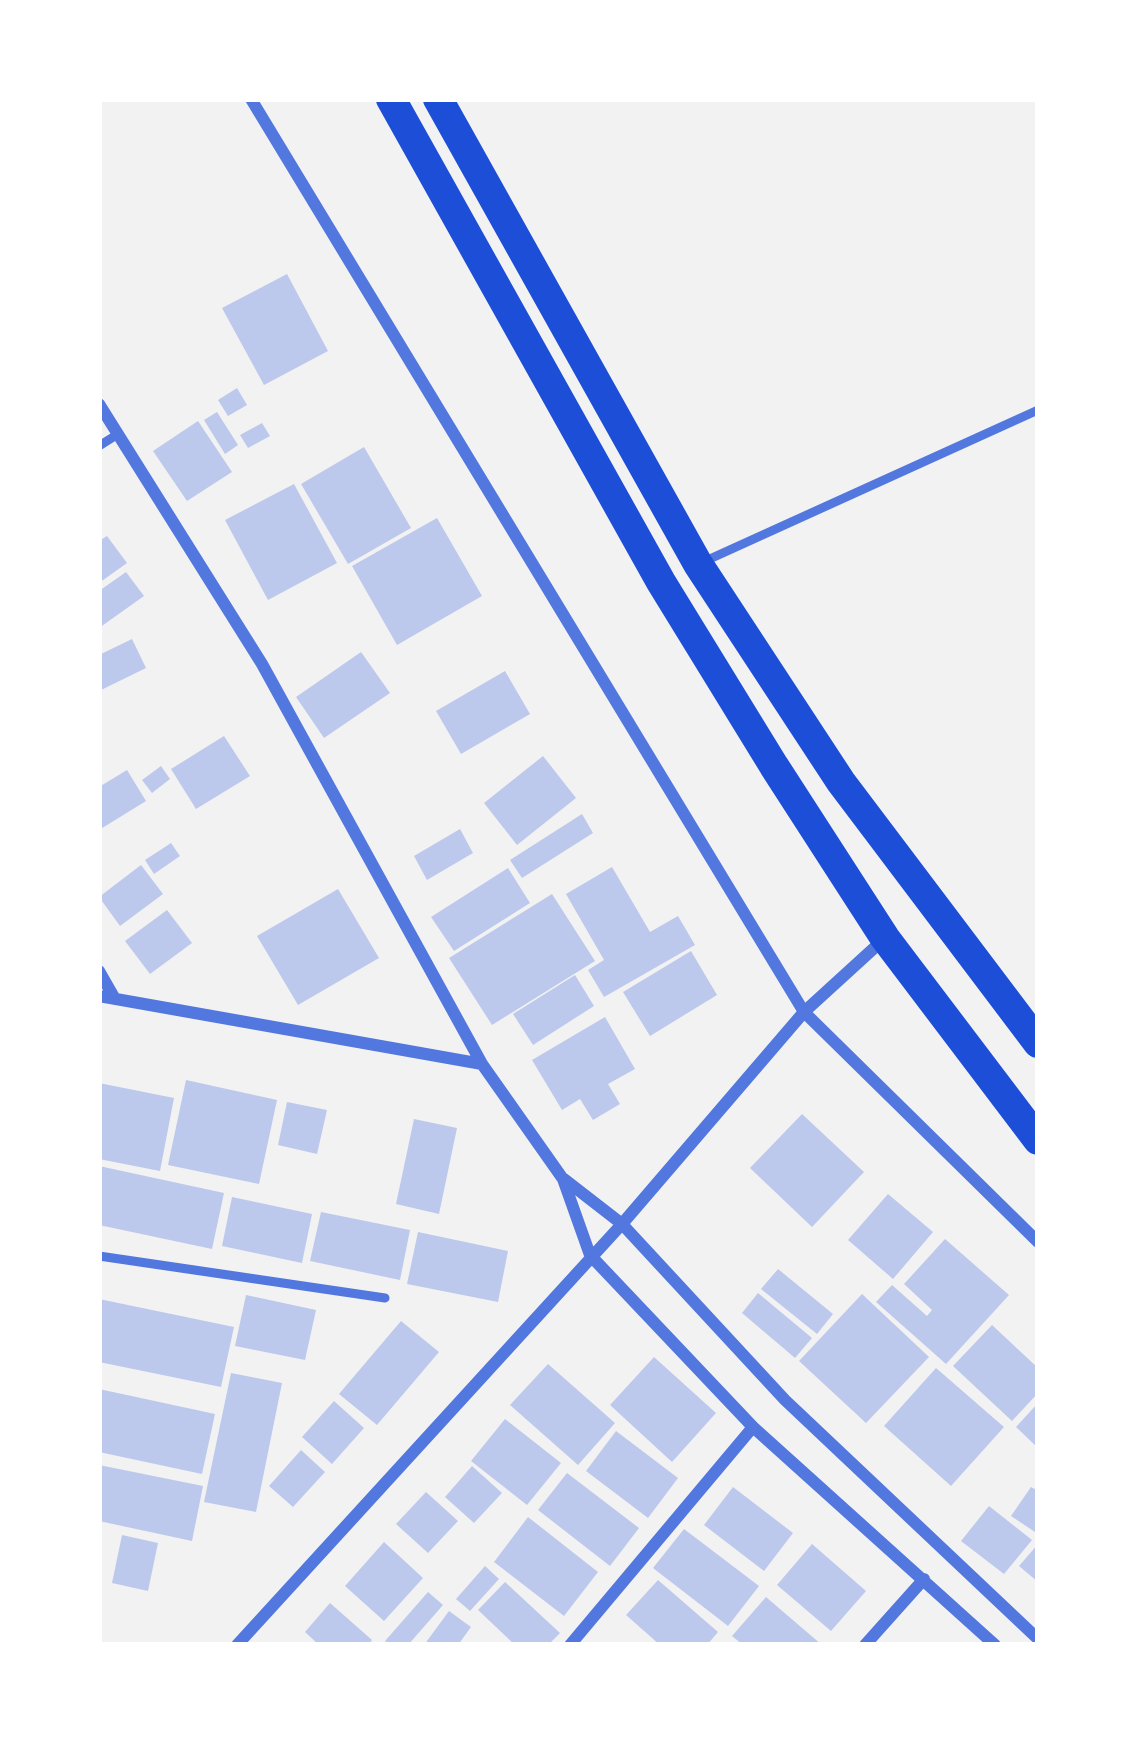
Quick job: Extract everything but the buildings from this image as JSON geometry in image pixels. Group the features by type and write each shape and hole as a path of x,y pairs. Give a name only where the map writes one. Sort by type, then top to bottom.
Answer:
{"highway":[{"path":"391,99 661,582 885,938 1038,1140"},
{"path":"438,99 698,564 841,782 1038,1043"}],"street":[{"path":"251,99 804,1012 1038,1242"},
{"path":"99,404 262,664 482,1064 563,1179 590,1255 753,1427 995,1645"},
{"path":"236,1645 622,1224 804,1012 885,938"},
{"path":"99,971 116,1000"},
{"path":"99,996 482,1064"},
{"path":"563,1179 622,1224 785,1400 1038,1639"},
{"path":"570,1645 753,1427"},
{"path":"865,1645 924,1579"}],"lane":[{"path":"698,564 1038,410"},
{"path":"99,446 118,434"},
{"path":"99,1256 386,1298"}]}
